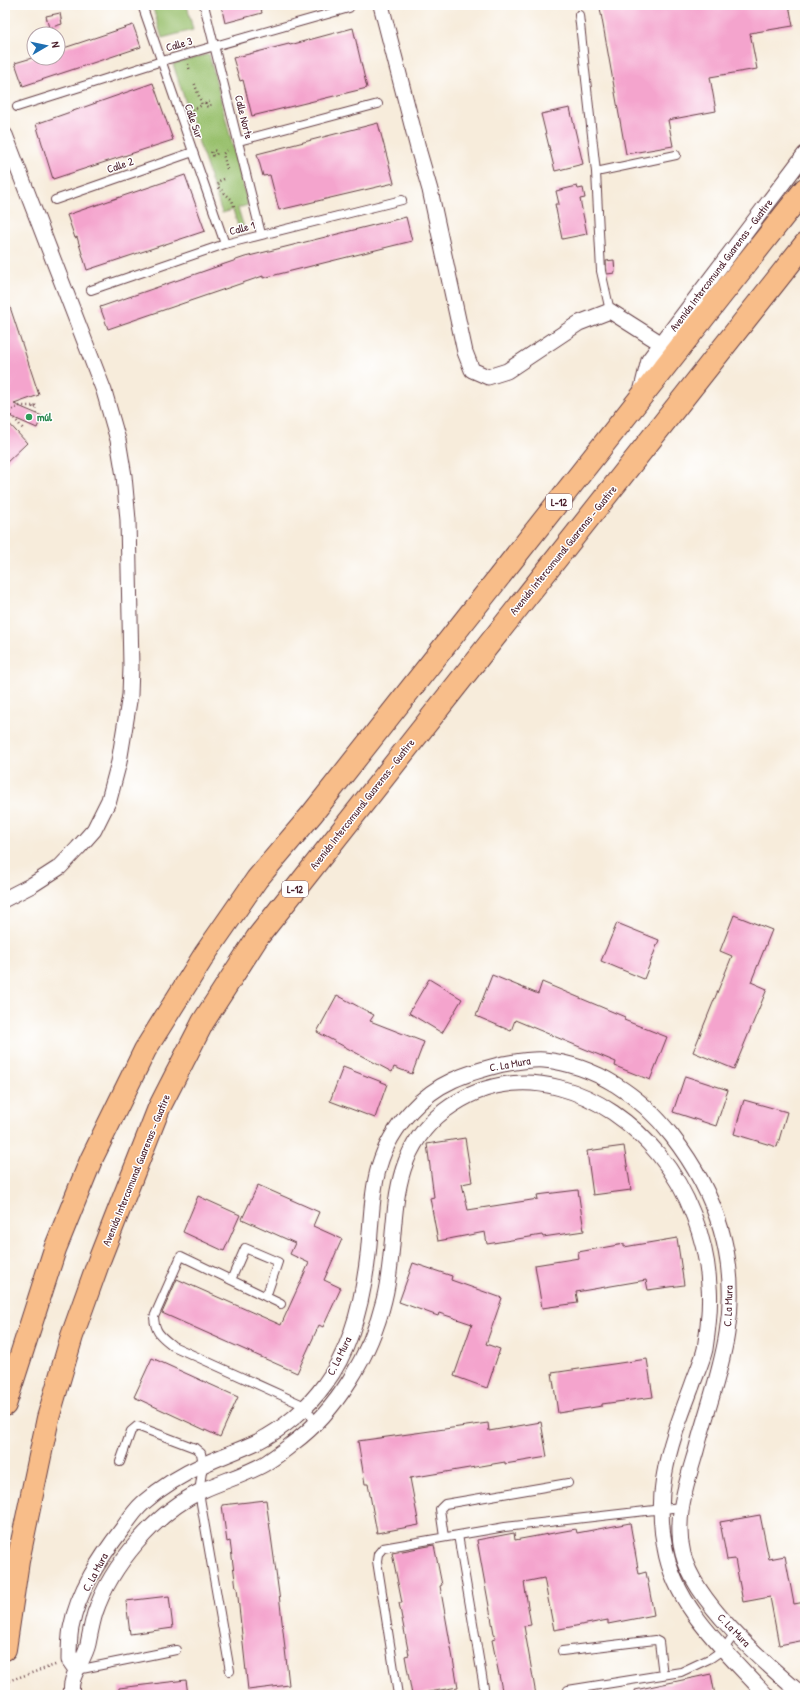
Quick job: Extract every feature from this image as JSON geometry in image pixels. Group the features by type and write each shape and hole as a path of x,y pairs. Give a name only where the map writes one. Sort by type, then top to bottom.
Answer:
{"highway":[{"name":"Avenida Intercomunal Guarenas - Guatire","path":"5,1404 55,1249 91,1160 145,1050 206,954 257,879 317,808 805,189"},
{"name":"Avenida Intercomunal Guarenas - Guatire","path":"5,1649 18,1561 48,1418 72,1336 100,1258 159,1108 203,1022 257,938 805,244"}],"street":[{"path":"381,5 418,152 430,190 464,344 472,370 488,377 507,371 579,323 610,311 662,344"},
{"path":"5,135 104,391 116,434 124,476 128,520 131,667 130,695 119,762 109,800 94,830 60,866 32,885 5,899"},
{"name":"Avenida Intercomunal Guarenas - Guatire","path":"638,402 649,360 805,154"},
{"name":"C. La Mura","path":"72,1665 71,1629 78,1603 104,1553 139,1506 179,1477 203,1465 258,1442 285,1424 305,1406 325,1384 341,1357 355,1319 368,1254 374,1185 379,1162 392,1134 411,1110 433,1091 461,1075 517,1062 536,1060 559,1062 584,1068 610,1080 648,1109 661,1122 689,1160 706,1190 718,1216 726,1242 731,1298 727,1334 681,1507 679,1538 687,1568 713,1607 735,1633 802,1695"},
{"path":"72,1695 70,1685 72,1665 85,1657 94,1615 103,1594 115,1571 153,1524 172,1509 199,1492 265,1464 294,1443 316,1424 337,1399 358,1368 384,1301 391,1260 398,1183 408,1155 422,1132 442,1112 470,1094 490,1086 518,1082 568,1089 615,1113 661,1156 677,1181 692,1213 704,1249 710,1287 708,1319 704,1352 672,1444 664,1475 660,1509 665,1550 673,1577 686,1602 724,1649 766,1695"}],"lane":[{"name":"Calle Sur","path":"142,5 225,244"},
{"name":"Calle Norte","path":"204,5 236,143 261,234"},
{"name":"Calle 3","path":"17,107 162,61 349,8"},
{"path":"579,15 596,172 601,271 610,311"},
{"path":"236,143 378,104"},
{"name":"Calle 2","path":"55,200 193,152"},
{"path":"596,172 676,155"},
{"name":"Calle 1","path":"91,290 225,244 402,200"},
{"path":"231,1280 245,1248 278,1262 266,1297"},
{"path":"282,1304 181,1256 154,1317 155,1327 160,1336 173,1346 305,1406 316,1424"},
{"path":"120,1462 131,1431 137,1426 195,1448 201,1453 203,1465 199,1492 230,1671"},
{"path":"444,1537 440,1509 445,1504 568,1484"},
{"path":"398,1695 377,1561 378,1554 383,1548 505,1527 681,1507"},
{"path":"458,1535 484,1688"},
{"path":"568,1690 682,1672 711,1658 724,1649 735,1633"},
{"path":"562,1651 655,1640 659,1642 663,1675"},
{"path":"72,1665 176,1650"}],"path":[{"path":"194,82 202,105"},
{"path":"189,112 206,104"},
{"path":"217,153 223,154 236,143"},
{"path":"223,154 227,169"},
{"path":"224,179 219,182 218,187 232,200 235,209"},
{"path":"9,412 19,406 32,406"},
{"path":"5,411 9,412 24,430"},
{"path":"5,1682 72,1665"}],"green space":[{"path":"152,5 187,5 193,30 162,38"},
{"path":"209,54 248,205 238,208 245,231 240,233 233,210 222,213 173,64"}],"building":[{"path":"221,5 260,5 262,13 225,23"},
{"path":"619,5 789,5 793,26 750,33 757,69 710,77 716,111 668,120 673,146 626,154 600,8"},
{"path":"60,13 62,24 48,26 46,16"},
{"path":"133,25 141,47 23,86 15,63 26,60 26,66 66,66 66,47"},
{"path":"353,28 367,88 252,116 243,80 240,81 233,58 290,45"},
{"path":"153,83 173,140 53,179 36,124"},
{"path":"570,108 583,164 555,171 541,114"},
{"path":"378,123 394,183 279,210 270,175 263,176 257,154"},
{"path":"185,175 205,231 87,270 77,237 75,238 67,215"},
{"path":"577,186 578,189 583,188 585,198 580,199 587,234 562,239 555,204 559,204 556,191"},
{"path":"406,217 412,241 263,278 263,276 108,329 100,307 245,257"},
{"path":"614,260 615,273 607,274 606,261"},
{"path":"5,298 7,298 39,395 14,404 42,416 37,428 5,414"},
{"path":"5,419 27,443 5,464"},
{"path":"734,915 772,930 751,982 767,989 734,1069 693,1052 732,956 720,951"},
{"path":"617,923 659,940 644,979 601,961"},
{"path":"492,975 538,994 542,982 625,1017 624,1020 667,1037 650,1080 615,1066 616,1062 515,1020 511,1031 476,1016"},
{"path":"429,979 462,999 442,1033 409,1013"},
{"path":"337,995 374,1015 370,1021 424,1042 412,1074 394,1067 392,1072 317,1032"},
{"path":"343,1067 387,1084 375,1118 330,1101"},
{"path":"685,1076 728,1090 716,1126 673,1112"},
{"path":"744,1100 787,1112 777,1147 734,1134"},
{"path":"465,1138 472,1182 462,1184 468,1210 538,1199 537,1195 578,1190 584,1231 543,1237 542,1235 487,1244 485,1232 438,1241 430,1198 434,1197 427,1144"},
{"path":"624,1146 631,1190 593,1195 587,1151"},
{"path":"258,1185 319,1212 313,1226 342,1239 324,1280 341,1288 323,1327 319,1325 297,1373 162,1313 177,1279 281,1325 309,1263 290,1254 295,1243 242,1219"},
{"path":"198,1196 240,1215 224,1251 183,1232"},
{"path":"677,1238 684,1285 648,1290 646,1280 576,1292 578,1303 542,1308 535,1265 579,1258 578,1252 624,1244 624,1247"},
{"path":"413,1263 452,1276 451,1280 502,1298 486,1344 500,1349 487,1388 454,1376 472,1324 439,1313 438,1316 399,1302"},
{"path":"152,1358 238,1397 220,1437 134,1397"},
{"path":"647,1359 653,1397 602,1404 602,1406 558,1413 552,1373"},
{"path":"541,1422 547,1457 505,1464 505,1462 410,1478 419,1525 377,1533 368,1484 365,1484 358,1441 488,1423 489,1431"},
{"path":"266,1500 279,1594 289,1685 248,1690 237,1588 230,1541 227,1542 222,1505"},
{"path":"760,1515 769,1559 785,1556 794,1604 805,1602 805,1640 779,1645 770,1597 743,1602 735,1559 727,1560 720,1522"},
{"path":"630,1523 639,1574 646,1572 654,1615 608,1624 608,1620 554,1630 544,1578 524,1582 531,1625 524,1626 536,1695 503,1695 492,1640 495,1639 477,1540 514,1533 515,1540 576,1529 577,1533"},
{"path":"434,1545 442,1585 440,1586 458,1687 412,1695 405,1656 409,1655 399,1603 402,1603 392,1553"},
{"path":"169,1596 173,1628 130,1634 126,1601"},
{"path":"711,1674 715,1695 636,1695 635,1690"},
{"path":"186,1680 188,1695 119,1695 119,1688"}],"place":[{"name":"múl","path":"29,417"}]}
